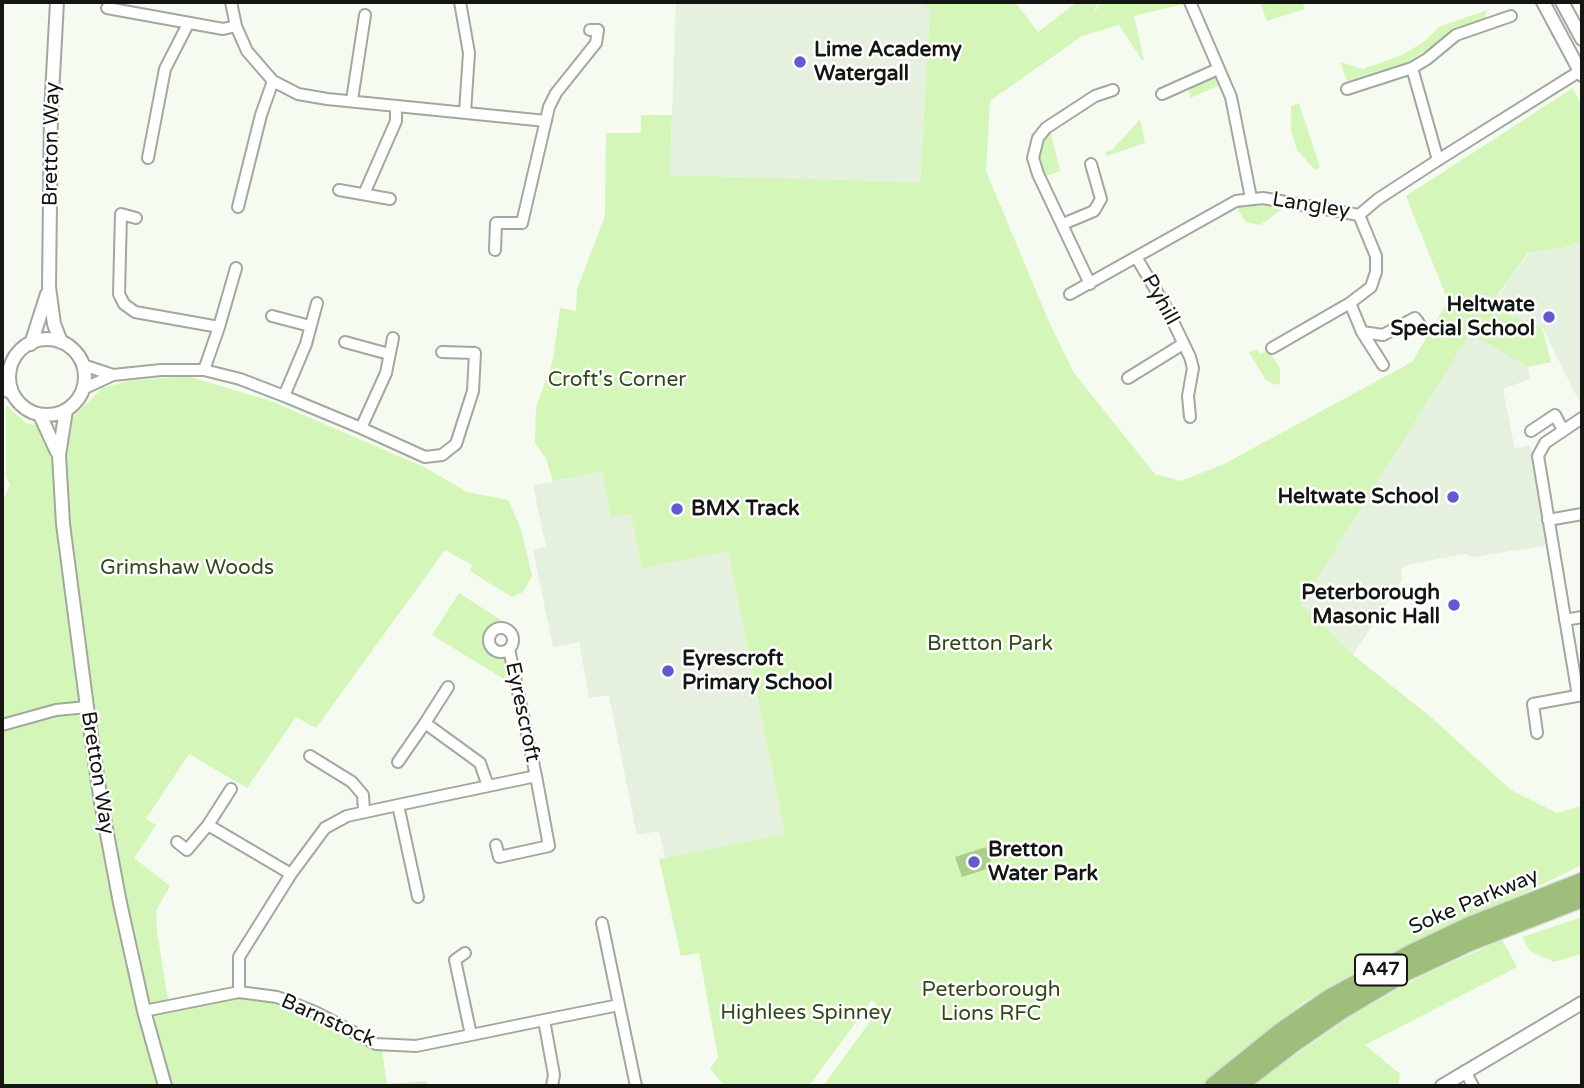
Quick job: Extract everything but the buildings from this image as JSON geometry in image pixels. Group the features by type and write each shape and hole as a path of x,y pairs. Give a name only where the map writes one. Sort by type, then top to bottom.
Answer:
{"highway":[{"name":"Soke Parkway","path":"1213,1086 1281,1032 1329,999 1413,953 1458,931 1578,887"},
{"name":"Soke Parkway","path":"1237,1086 1331,1017 1408,971 1578,887"}],"street":[{"name":"Bretton Way","path":"57,2 51,113 49,287 54,324 61,342"},
{"path":"231,2 236,26 247,51 274,81 305,96 546,121"},
{"path":"463,2 469,53 465,112"},
{"name":"Langley","path":"1191,2 1231,97 1251,198"},
{"path":"1544,2 1581,73"},
{"path":"1562,2 1582,39"},
{"path":"107,10 223,29 236,26"},
{"path":"352,100 365,15"},
{"path":"1347,89 1412,68 1456,36 1511,16"},
{"path":"148,158 146,142 165,68 188,24"},
{"path":"495,250 496,223 522,223 546,121 556,93 596,43 596,28"},
{"path":"350,32 362,34"},
{"path":"1412,68 1438,160"},
{"path":"1162,94 1218,69"},
{"name":"Langley","path":"1070,294 1236,201 1263,198 1359,215 1378,199 1438,160 1581,73"},
{"path":"238,206 241,186 274,81"},
{"path":"1090,284 1033,158 1038,138 1055,121 1095,96 1113,90"},
{"path":"364,194 396,121 396,106"},
{"path":"1063,224 1094,211 1101,199 1091,164"},
{"path":"229,182 241,186"},
{"path":"339,190 390,199"},
{"path":"136,218 116,213 119,294 124,304 135,312 219,327"},
{"path":"1272,348 1350,303 1370,287 1376,272 1376,256 1359,215"},
{"name":"Pyhill","path":"1136,257 1166,307 1193,368 1188,396 1190,416"},
{"path":"204,370 236,268"},
{"name":"Bretton Way","path":"31,344 49,287"},
{"path":"284,396 306,344 317,303"},
{"path":"1350,303 1362,332 1383,365"},
{"path":"272,316 310,326"},
{"path":"1362,332 1383,335 1415,318 1421,326"},
{"path":"361,428 386,373 393,338"},
{"path":"51,340 61,342 70,347 83,365 85,377 80,397 66,410 40,415 21,404 14,395 6,371 15,358 31,344 51,340"},
{"path":"345,342 389,354"},
{"name":"Pyhill","path":"1128,378 1183,344"},
{"path":"83,389 113,375 161,370 204,370 240,379 284,396 425,457 442,455 456,444 473,391 475,353 442,352"},
{"path":"83,365 113,375"},
{"path":"2,389 14,395"},
{"name":"Bretton Way","path":"66,410 59,455 64,524 87,707 117,888 144,1011 165,1086"},
{"name":"Bretton Way","path":"40,415 59,455"},
{"path":"1531,431 1555,415 1563,430"},
{"path":"1537,733 1533,704 1580,696 1538,456 1545,443 1582,418"},
{"path":"1548,520 1582,514"},
{"path":"1565,621 1582,617"},
{"name":"Eyrescroft","path":"496,845 499,857 550,846 509,649"},
{"path":"398,762 448,687"},
{"path":"2,725 56,710 87,707"},
{"path":"425,723 480,763 488,786"},
{"path":"310,756 327,761 352,782 363,795 365,811"},
{"name":"Eyrescroft","path":"239,992 239,957 291,874 325,828 347,816 365,811 536,776"},
{"path":"180,860 208,825 231,789"},
{"path":"398,805 409,883 418,897"},
{"path":"208,825 291,874"},
{"path":"177,842 187,850"},
{"path":"608,929 619,1004 636,1086"},
{"path":"465,953 455,960 471,1035"},
{"name":"Barnstock","path":"144,1011 239,992 277,997 315,1012 376,1044 416,1046 619,1004"},
{"path":"1442,1086 1582,1003"},
{"path":"544,1020 554,1075 552,1086"},
{"path":"1465,1071 1473,1086"}],"shaded area":[{"name":"Lime Academy Watergall","path":"676,2 917,2 930,9 920,182 670,175"},
{"name":"Heltwate Special School","path":"1582,241 1582,407 1542,327 1489,308 1529,253 1562,248"},
{"name":"Heltwate School","path":"1470,332 1528,367 1530,379 1503,389 1515,449 1530,445 1548,545 1474,557 1465,554 1406,565 1401,571 1402,580 1353,655 1300,604"},
{"name":"Eyrescroft Primary School","path":"602,472 611,517 631,513 728,551 785,834 665,858 659,831 637,835 609,695 589,698 579,642 553,647 533,550 546,547 533,485"},
{"name":"Bretton Water Park","path":"986,847 993,867 962,877 955,857"}],"green space":[{"name":"Bretton Park","path":"917,2 1015,2 1038,32 1077,2 1098,2 1093,15 1101,2 1184,2 1134,16 1144,60 1119,25 1082,36 990,101 986,171 1049,322 1074,373 1155,474 1181,481 1224,464 1412,362 1448,301 1406,196 1573,88 1582,106 1582,241 1562,248 1528,253 1489,307 1542,327 1551,362 1528,367 1470,333 1301,604 1353,655 1432,718 1511,790 1557,813 1582,806 1582,865 1384,956 1304,1002 1202,1086 823,1086 880,1008 872,1000 809,1086 725,1086 710,1069 718,1057 699,953 681,956 659,859 785,834 728,551 642,568 631,514 611,517 602,472 553,481 546,459 535,443 536,407 553,360 560,308 576,311 577,289 605,216 606,133 641,133 641,115 672,115 670,175 920,182 930,9"},
{"path":"1260,2 1302,2 1305,9 1267,21"},
{"path":"1487,10 1484,20 1450,33 1408,62 1347,81 1340,62 1363,69 1402,55 1424,42 1439,27"},
{"path":"1209,76 1220,79 1223,84 1190,98 1189,91 1193,84"},
{"path":"1299,103 1320,167 1315,170 1297,150 1291,131 1291,106"},
{"path":"1140,119 1145,143 1107,156 1105,152 1113,149"},
{"path":"1050,129 1060,171 1046,176 1040,151"},
{"path":"1249,204 1284,208 1260,225 1246,222 1238,210 1240,206"},
{"path":"1257,349 1260,354 1268,350 1280,368 1280,383 1274,385 1265,379 1249,352"},
{"name":"Grimshaw Woods","path":"187,376 271,401 424,467 467,492 508,500 521,529 532,576 523,592 512,597 470,571 472,565 445,550 316,728 296,717 247,788 189,754 146,819 156,825 134,858 170,886 156,911 167,995 173,1009 237,998 275,1001 314,1016 382,1050 387,1084 427,1081 428,1086 2,1086 2,501 10,485 6,476 6,405 26,423 55,424 73,417 102,388 128,381"},
{"path":"459,593 501,620 487,627 482,638 483,645 492,657 507,658 507,674 504,679 432,635"},
{"path":"1582,917 1582,954 1554,962 1530,951 1522,937"},
{"path":"1502,940 1517,967 1365,1045 1400,1074 1398,1086 1251,1086 1356,1013 1423,975"}],"place":[{"name":"Lime Academy Watergall","path":"800,62"},
{"name":"Heltwate Special School","path":"1549,317"},
{"name":"Heltwate School","path":"1453,497"},
{"name":"BMX Track","path":"677,509"},
{"name":"Peterborough Masonic Hall","path":"1454,605"},
{"name":"Eyrescroft Primary School","path":"668,671"},
{"name":"Bretton Water Park","path":"974,862"}],"park label":[{"name":"Croft's Corner","path":"617,380"},
{"name":"Peterborough Lions RFC","path":"991,1002"},
{"name":"Highlees Spinney","path":"806,1013"}]}
